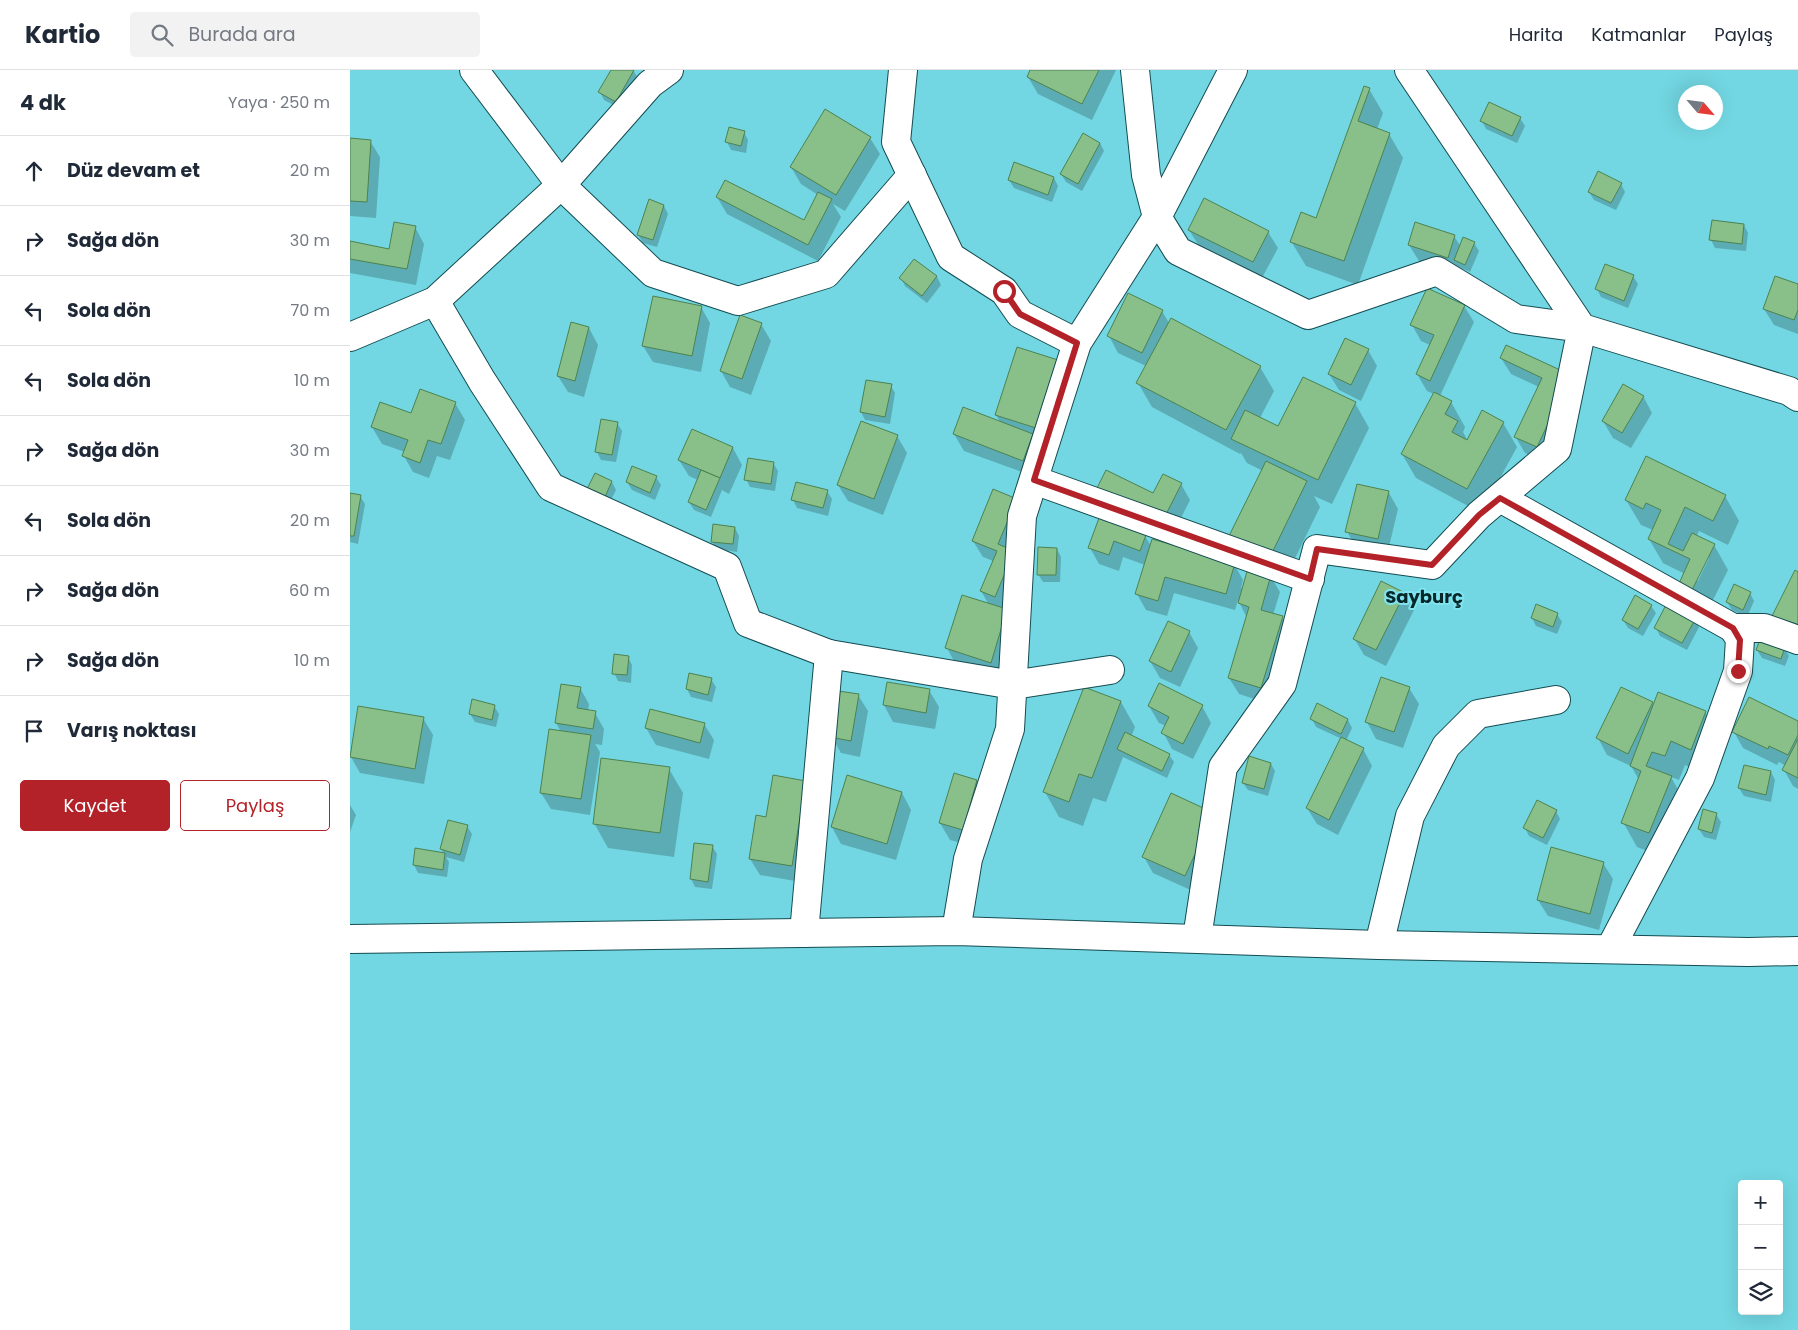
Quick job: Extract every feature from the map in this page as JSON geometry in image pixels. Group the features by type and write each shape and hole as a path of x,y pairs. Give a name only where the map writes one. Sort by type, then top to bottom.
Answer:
{"street":[{"path":"474,70 561,185 653,273 738,301 826,274 912,175"},
{"path":"350,337 435,301 561,185 650,84 669,70"},
{"path":"903,70 896,142 951,257 1004,291 1020,314 1077,343"},
{"path":"1135,70 1146,175 1157,217 1178,251 1308,315 1437,271 1516,320 1582,328 1789,390 1798,397"},
{"path":"956,931 968,859 1010,729 1022,516 1077,343 1157,217 1233,70"},
{"path":"1197,938 1223,767 1282,684 1317,549 1432,565 1479,515 1557,449 1582,328 1409,70"},
{"path":"435,301 482,381 551,487 727,567 748,623 829,654 1012,685 1110,670"},
{"path":"1034,480 1310,579"},
{"path":"1500,498 1733,628 1764,628 1798,640"},
{"path":"1610,949 1700,778 1738,671 1740,640 1733,628"},
{"path":"804,933 829,654"},
{"path":"1379,945 1410,816 1446,746 1478,714 1556,700"},
{"path":"350,939 956,931 1379,945 1748,952 1798,951"}],"building":[{"path":"611,70 634,70 616,102 598,92"},
{"path":"1030,70 1099,70 1082,104 1027,77"},
{"path":"1364,86 1370,88 1358,121 1390,133 1344,261 1290,242 1301,212 1316,218"},
{"path":"1489,102 1521,117 1512,136 1480,121"},
{"path":"825,109 871,137 836,195 790,167"},
{"path":"729,127 745,131 741,146 725,142"},
{"path":"1083,133 1100,143 1078,184 1060,174"},
{"path":"350,138 371,140 367,202 350,201"},
{"path":"1014,162 1054,177 1048,195 1008,180"},
{"path":"1598,171 1622,183 1611,203 1588,192"},
{"path":"725,180 804,220 818,192 832,199 808,245 716,197"},
{"path":"1204,198 1269,231 1253,262 1188,230"},
{"path":"649,199 664,205 653,240 637,235"},
{"path":"1712,220 1744,224 1742,244 1709,240"},
{"path":"394,222 416,226 407,269 350,259 350,241 389,249"},
{"path":"1415,222 1455,235 1448,258 1408,245"},
{"path":"1463,237 1475,242 1465,265 1454,260"},
{"path":"914,259 937,276 922,296 899,278"},
{"path":"1605,264 1634,275 1624,301 1595,289"},
{"path":"1775,276 1798,284 1798,310 1794,320 1763,309"},
{"path":"1427,288 1465,305 1430,381 1416,374 1434,335 1410,325"},
{"path":"1128,293 1163,310 1142,353 1107,336"},
{"path":"653,296 702,306 692,356 642,346"},
{"path":"740,315 762,323 742,379 720,371"},
{"path":"1171,318 1261,366 1226,430 1136,383"},
{"path":"571,322 589,327 575,381 557,376"},
{"path":"1345,338 1369,349 1351,385 1328,374"},
{"path":"1506,345 1571,375 1537,447 1514,437 1542,378 1500,358"},
{"path":"1017,347 1058,360 1036,428 995,415"},
{"path":"1303,377 1356,402 1318,480 1231,439 1245,410 1278,426"},
{"path":"866,380 892,384 885,417 860,412"},
{"path":"1623,384 1644,396 1622,433 1602,421"},
{"path":"420,389 456,402 441,444 428,440 420,463 402,456 408,440 371,427 380,402 411,413"},
{"path":"1434,392 1452,401 1445,414 1458,421 1452,432 1467,440 1482,410 1504,422 1467,489 1401,454"},
{"path":"963,407 1033,434 1023,461 953,434"},
{"path":"601,419 618,422 612,455 595,452"},
{"path":"861,421 898,435 874,499 837,485"},
{"path":"692,429 733,447 720,478 678,460"},
{"path":"1646,456 1726,495 1713,521 1685,507 1668,544 1683,551 1692,533 1715,544 1690,594 1677,588 1690,559 1648,539 1661,510 1646,503 1643,509 1625,500"},
{"path":"748,458 774,462 771,484 744,480"},
{"path":"1266,461 1307,481 1269,559 1228,538"},
{"path":"632,466 657,476 650,493 626,482"},
{"path":"701,470 720,478 706,510 688,502"},
{"path":"1106,470 1153,493 1163,474 1182,483 1162,522 1096,490"},
{"path":"595,473 612,481 605,497 587,489"},
{"path":"796,482 828,490 823,508 791,500"},
{"path":"1357,484 1389,491 1378,539 1345,532"},
{"path":"993,489 1017,499 998,544 1014,551 995,597 980,591 997,551 972,541"},
{"path":"350,493 361,495 354,536 350,536"},
{"path":"1099,518 1146,535 1140,551 1114,541 1109,555 1088,548"},
{"path":"713,524 735,527 733,544 711,542"},
{"path":"1152,539 1235,563 1226,594 1165,577 1158,601 1135,594"},
{"path":"1038,547 1057,548 1056,575 1037,575"},
{"path":"1248,568 1271,575 1261,610 1283,616 1261,688 1228,678 1249,607 1238,603"},
{"path":"1795,570 1798,572 1798,636 1769,622"},
{"path":"1381,581 1405,593 1376,650 1353,639"},
{"path":"1734,584 1751,592 1743,610 1726,602"},
{"path":"962,595 1007,609 991,663 945,648"},
{"path":"1635,595 1652,605 1638,629 1622,620"},
{"path":"1667,603 1696,618 1682,643 1654,628"},
{"path":"1536,604 1558,613 1553,627 1531,618"},
{"path":"1168,621 1190,631 1171,672 1149,661"},
{"path":"1760,639 1785,647 1781,659 1756,650"},
{"path":"614,654 629,656 627,675 612,674"},
{"path":"689,673 712,678 708,695 686,689"},
{"path":"1381,677 1410,687 1394,732 1365,722"},
{"path":"887,682 930,689 926,713 883,705"},
{"path":"1159,683 1203,705 1183,744 1161,733 1169,717 1148,706"},
{"path":"561,684 581,687 577,708 596,711 593,729 555,723"},
{"path":"1084,687 1121,701 1092,778 1079,774 1069,802 1043,792"},
{"path":"1621,687 1653,702 1628,754 1596,738"},
{"path":"838,691 859,694 851,741 830,737"},
{"path":"1658,692 1706,711 1691,750 1671,741 1665,756 1652,752 1646,766 1672,776 1649,833 1621,823 1641,771 1630,766"},
{"path":"1749,697 1798,721 1798,735 1788,755 1769,746 1768,749 1732,732"},
{"path":"472,699 495,705 492,720 469,714"},
{"path":"1317,703 1348,719 1341,734 1310,719"},
{"path":"358,706 424,717 415,769 350,757"},
{"path":"650,709 705,723 700,743 645,728"},
{"path":"549,729 591,735 581,799 540,793"},
{"path":"1125,732 1170,754 1162,771 1117,749"},
{"path":"1341,737 1364,748 1329,820 1306,808"},
{"path":"1798,739 1798,778 1782,770"},
{"path":"1249,756 1271,763 1264,789 1242,783"},
{"path":"601,758 670,767 660,833 593,824"},
{"path":"1744,765 1771,771 1766,795 1738,788"},
{"path":"954,773 977,780 963,830 939,823"},
{"path":"773,775 806,781 792,866 749,859 756,815 766,817"},
{"path":"847,775 902,792 887,844 831,827"},
{"path":"1171,793 1214,813 1185,876 1142,857"},
{"path":"1537,800 1557,810 1543,838 1523,828"},
{"path":"1703,809 1717,813 1712,833 1698,829"},
{"path":"448,820 468,825 460,855 440,849"},
{"path":"694,843 713,845 708,882 690,879"},
{"path":"1551,847 1604,862 1590,914 1537,900"},
{"path":"415,848 445,853 443,870 413,865"}],"district":[{"name":"Sayburç","path":"1424,596"}],"route":[{"path":"1004,291 1020,314 1077,343 1034,480 1310,579 1317,549 1432,565 1479,515 1500,498 1733,628 1740,640 1738,671"}]}
